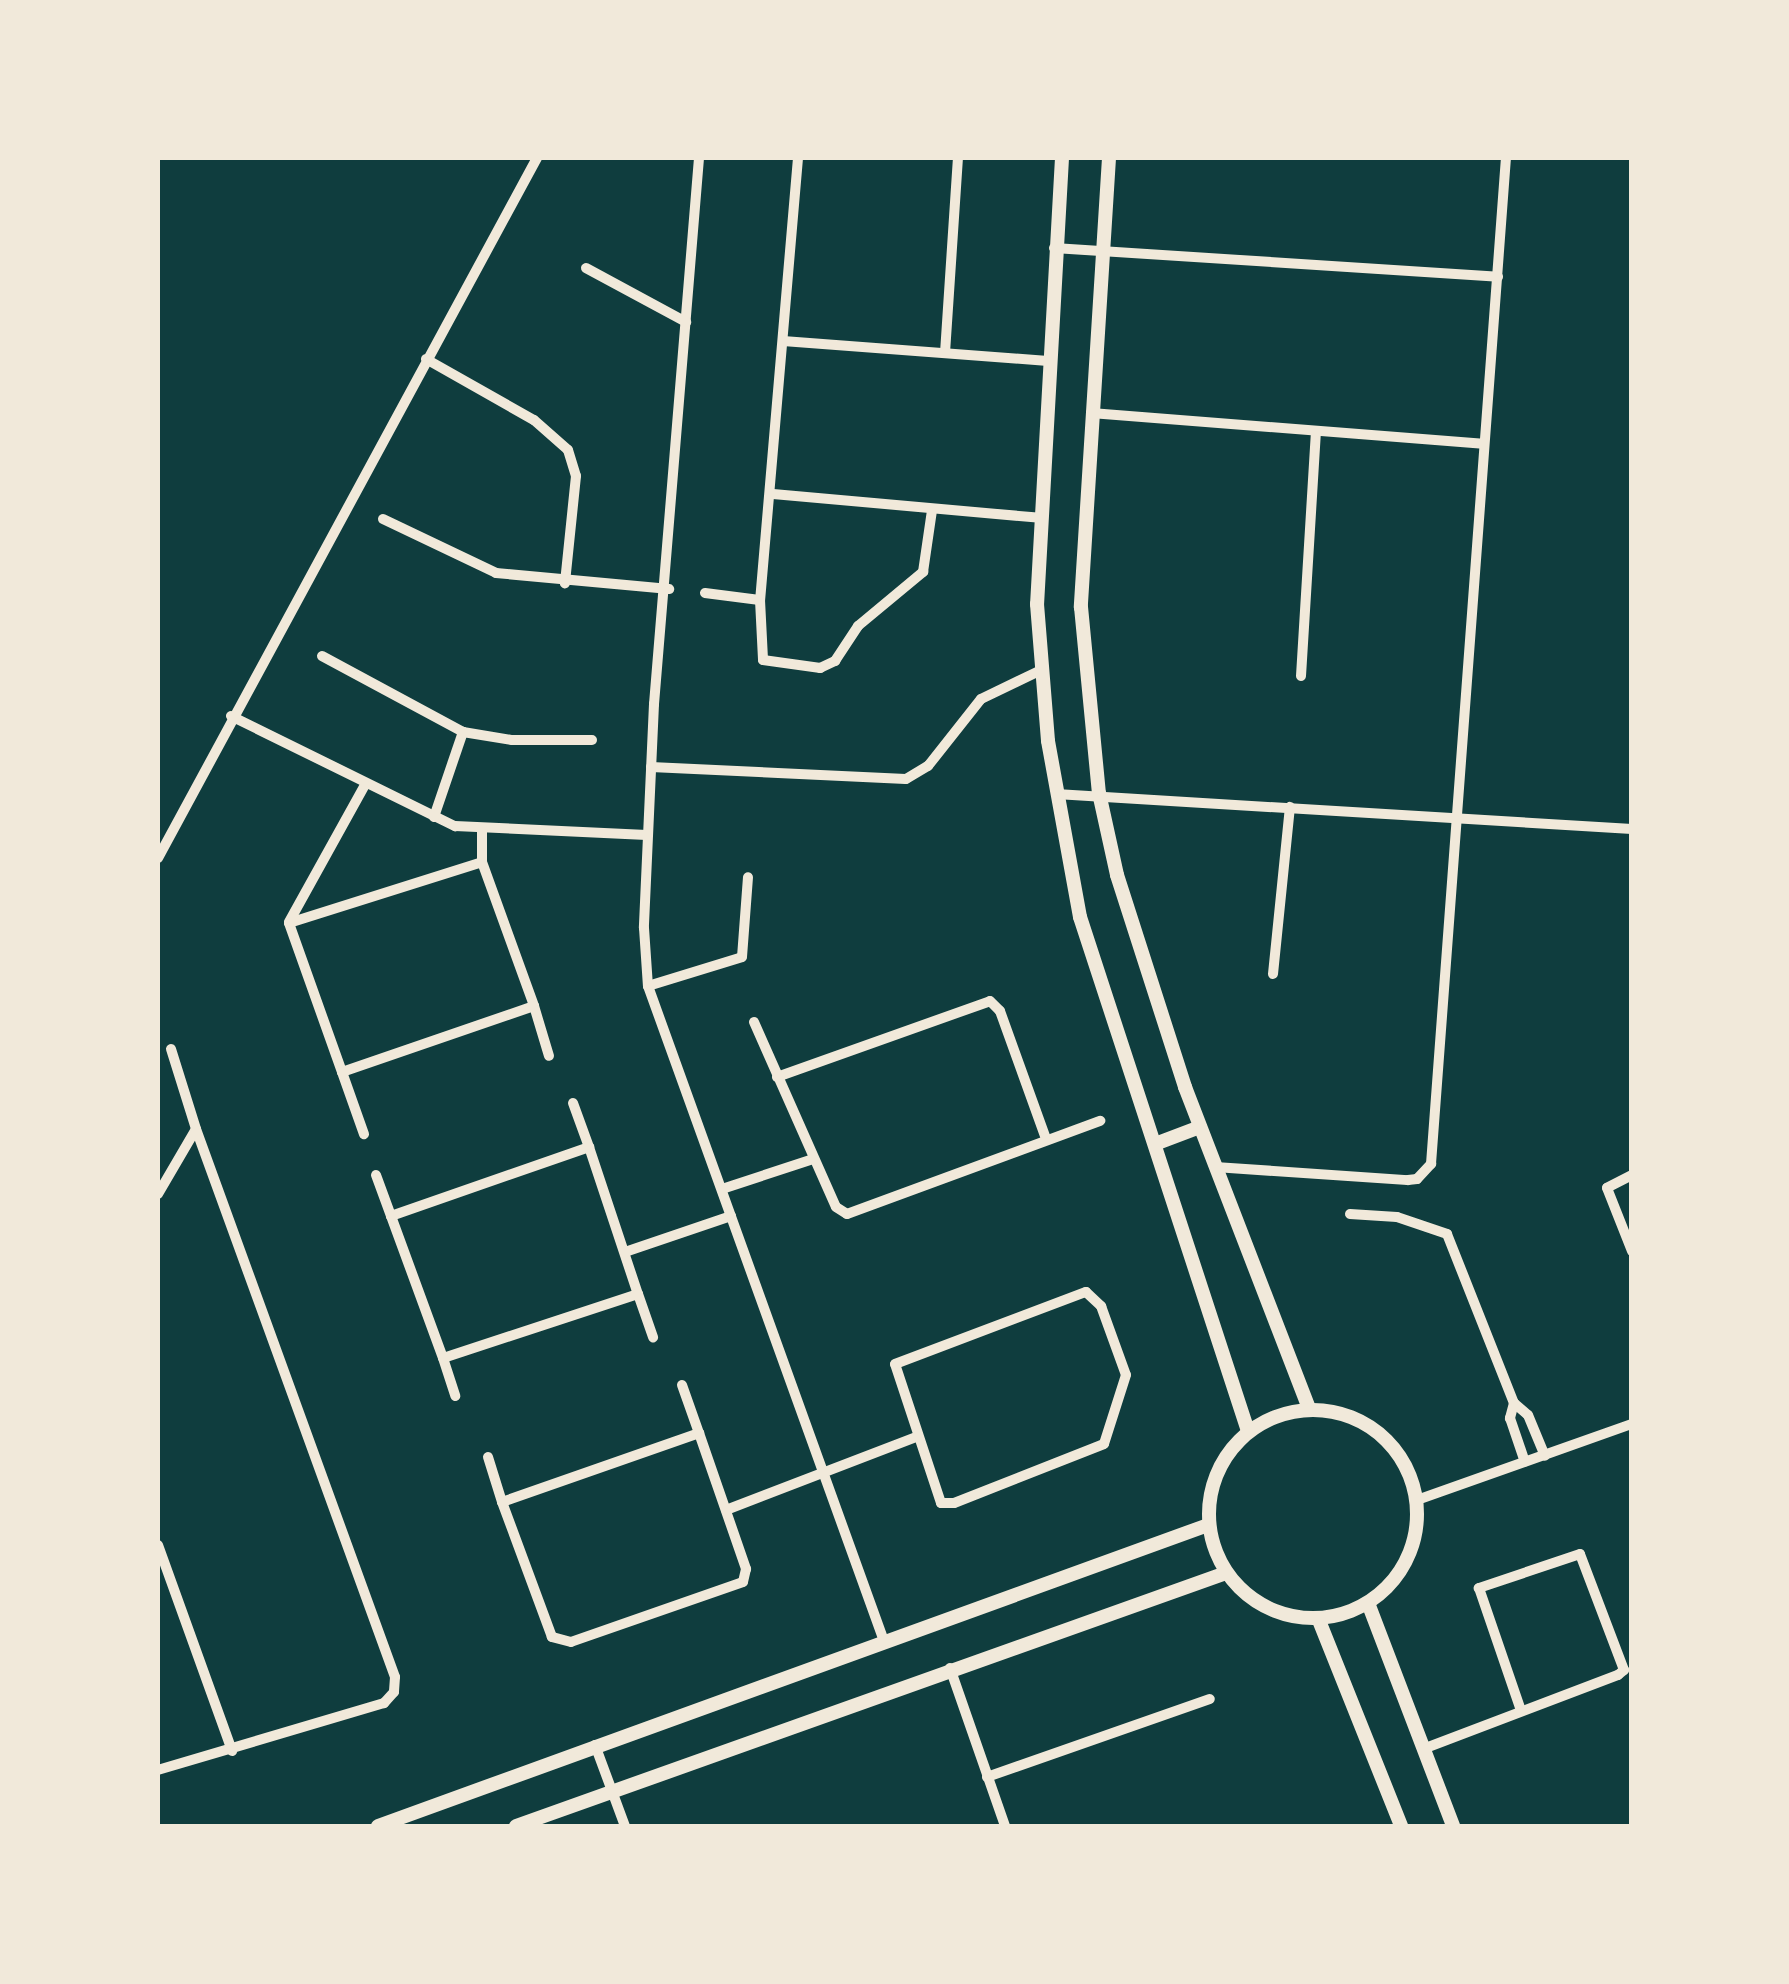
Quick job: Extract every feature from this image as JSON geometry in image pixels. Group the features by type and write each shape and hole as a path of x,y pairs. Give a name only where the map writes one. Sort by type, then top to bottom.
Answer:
{"street":[{"path":"158,858 231,716 538,158"},
{"path":"700,158 651,767 647,835 648,986 884,1641"},
{"path":"798,158 773,494 760,600 764,660 828,666 858,626 923,572 932,510"},
{"path":"945,353 958,158"},
{"path":"1062,158 1040,518 1039,671 1056,794 1076,901 1248,1431"},
{"path":"1110,158 1081,607 1099,793 1116,875 1200,1126 1309,1409"},
{"path":"1215,1167 1408,1180 1426,1172 1459,816 1506,158"},
{"path":"1054,248 1498,278"},
{"path":"586,268 686,322"},
{"path":"783,341 1050,360"},
{"path":"426,359 534,420 568,450 576,476 565,583"},
{"path":"1091,413 1483,444"},
{"path":"1300,676 1316,432"},
{"path":"773,494 1040,518"},
{"path":"383,519 496,573 565,583 668,589"},
{"path":"705,594 760,600"},
{"path":"322,656 462,732 512,740 592,740"},
{"path":"651,767 906,778 928,766 980,699 1039,671"},
{"path":"231,716 434,817 482,830 647,835"},
{"path":"434,817 462,732"},
{"path":"364,1134 289,923 365,785"},
{"path":"1056,794 1099,793 1632,828"},
{"path":"1273,974 1290,807"},
{"path":"482,830 482,862 549,1056"},
{"path":"289,923 482,862"},
{"path":"648,986 742,957 748,878"},
{"path":"777,1077 990,1001 1000,1011 1046,1139"},
{"path":"342,1072 534,1006"},
{"path":"754,1022 813,1159 836,1206 847,1214 1100,1121"},
{"path":"158,1770 384,1703 394,1692 395,1677 171,1049"},
{"path":"573,1104 653,1338"},
{"path":"1155,1144 1200,1126"},
{"path":"158,1194 196,1128"},
{"path":"391,1216 589,1147"},
{"path":"722,1189 813,1159"},
{"path":"376,1175 455,1396"},
{"path":"1632,1175 1607,1188 1632,1252"},
{"path":"1350,1214 1397,1217 1448,1234 1514,1403 1528,1415 1544,1456"},
{"path":"625,1252 731,1216"},
{"path":"1086,1292 1095,1294 1126,1376 1104,1444 954,1504 941,1502 936,1494 916,1437 894,1364 1086,1292"},
{"path":"443,1358 638,1294"},
{"path":"488,1458 552,1637 560,1642 743,1582 746,1570 682,1384"},
{"path":"1514,1403 1510,1418 1525,1462"},
{"path":"1309,1409 1348,1415 1381,1434 1405,1464 1417,1500 1407,1558 1368,1603 1318,1618 1267,1606 1226,1573 1208,1525 1210,1490 1224,1457 1248,1431 1309,1409"},
{"path":"1417,1500 1632,1424"},
{"path":"502,1502 700,1433"},
{"path":"726,1510 916,1437"},
{"path":"378,1826 1208,1525"},
{"path":"158,1545 232,1751"},
{"path":"1423,1749 1521,1711 1624,1670 1580,1554 1479,1588 1521,1711"},
{"path":"516,1826 950,1668 1226,1573"},
{"path":"1368,1603 1453,1826"},
{"path":"1318,1618 1401,1826"},
{"path":"950,1668 1005,1826"},
{"path":"987,1777 1210,1700"},
{"path":"595,1746 625,1826"}]}
